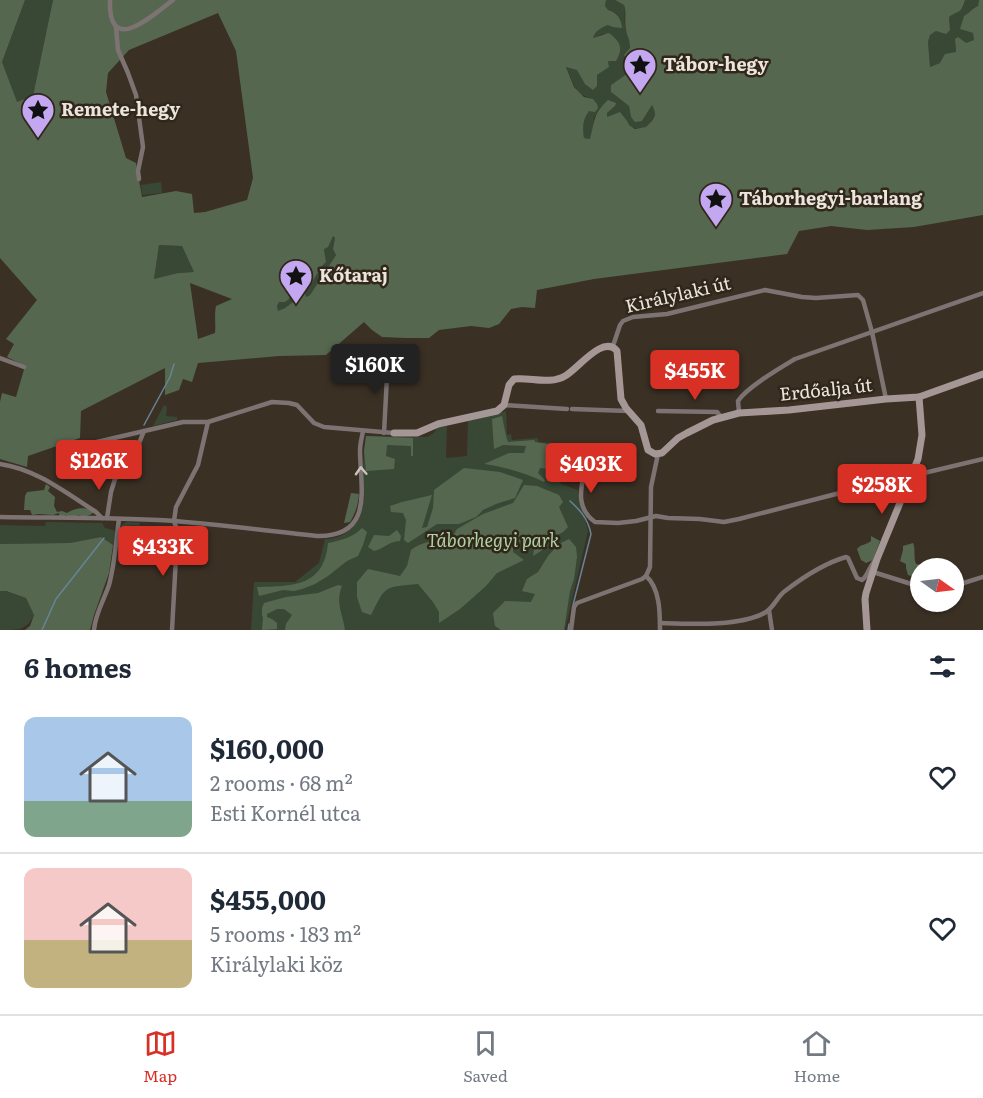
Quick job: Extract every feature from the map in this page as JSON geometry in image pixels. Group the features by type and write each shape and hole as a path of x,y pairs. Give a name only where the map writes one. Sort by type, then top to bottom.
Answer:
{"street":[{"path":"110,0 118,50 136,95 143,147 138,171 139,179"},
{"path":"116,27 123,30 133,28 173,0"},
{"name":"Királylaki út","path":"613,346 617,329 623,321 633,317 678,312 765,290 816,298 858,295 862,297 870,323 886,399"},
{"path":"739,413 738,401 741,397 781,367 807,355 983,293"},
{"path":"870,323 876,328 884,328"},
{"path":"84,445 183,422 208,422 272,402 297,405 314,423 324,427 384,433 417,433 438,424 497,411 504,405 509,385 514,379 559,379 598,349 608,345 613,346 618,354 621,399 641,425 648,450 658,454 652,477 650,567 642,579 577,603 574,607 571,630"},
{"path":"0,357 24,367"},
{"path":"384,433 388,358"},
{"name":"Erdőalja út","path":"658,454 666,450 678,438 721,417 739,413 919,397 983,374"},
{"path":"867,630 865,599 873,572 918,459 922,435 919,397"},
{"path":"504,405 628,411"},
{"path":"658,411 717,412 721,417"},
{"path":"172,630 177,539 174,521 176,507 198,465 208,422"},
{"path":"105,518 115,479 133,458 144,431"},
{"path":"0,517 174,521 317,536 333,535 343,531 355,520 361,507 363,494 360,447 363,431"},
{"path":"584,473 580,499 595,522 618,523 656,516 730,521 983,459"},
{"path":"0,464 18,467 36,475 105,518"},
{"path":"94,630 114,559 119,519"},
{"path":"660,623 727,623 749,618 769,610 785,591 836,560 848,558 857,578 862,580 877,559"},
{"path":"873,572 910,584"},
{"path":"646,576 656,591 660,630"},
{"path":"964,583 983,577"},
{"path":"769,610 772,630"}],"green space":[{"path":"0,0 25,0 2,62 17,102 33,96 53,0 606,0 605,6 618,16 622,28 608,25 595,33 593,38 609,33 616,39 620,48 616,61 608,61 609,67 597,75 597,86 593,90 585,84 577,70 566,67 574,87 584,97 593,99 597,104 598,108 595,112 589,111 585,117 584,138 590,139 597,113 608,100 616,103 607,113 607,117 620,112 629,125 635,129 646,127 655,115 652,105 642,121 635,122 631,117 629,106 611,92 611,85 631,71 632,61 624,55 630,48 625,26 625,8 615,0 965,0 961,10 949,17 950,30 946,34 936,31 930,35 928,42 930,67 940,63 945,54 956,52 955,39 958,37 966,43 974,40 973,33 960,29 964,16 978,6 979,0 983,0 983,215 914,227 867,230 831,226 799,231 787,254 594,279 537,290 535,308 511,309 499,324 489,328 471,326 439,330 429,338 382,337 364,322 326,355 279,356 198,363 192,382 183,379 179,390 165,395 165,368 81,411 80,438 28,456 27,467 0,459 0,402 2,393 16,397 25,366 7,357 14,344 6,339 37,300 0,258","holes":["218,13 236,51 253,178 247,200 194,213 192,194 176,191 142,197 136,163 126,158 106,92 108,73 129,50","333,236 335,238 333,249 336,255 310,295 306,297 305,293 278,311 279,302 289,299 294,290 303,285 309,287 326,262 324,249 328,247","159,245 182,246 194,272 154,279","190,283 232,299 216,306 215,333 198,339"]},
{"path":"25,0 53,0 33,97 16,103 2,62"},
{"path":"606,0 615,0 624,5 625,25 631,42 627,59 632,61 631,71 611,85 611,92 629,106 631,117 642,121 652,105 655,114 646,127 637,128 630,126 617,114 607,117 607,113 615,106 601,107 594,118 591,139 584,138 583,128 593,99 578,91 566,66 597,81 597,75 609,67 603,34 592,39 600,29 621,20 616,13 605,6"},
{"path":"965,0 979,0 978,6 973,8 960,29 973,33 975,40 966,43 955,39 956,52 930,67 928,42 930,35 936,31 950,30 949,17 963,7"},
{"path":"161,182 162,193 142,195 141,185"},
{"path":"332,236 335,238 333,249 336,255 310,295 306,297 305,294 278,311 279,302 285,302 291,292 303,285 309,287 326,262 324,249"},
{"path":"159,245 182,246 194,272 154,279"},
{"path":"164,405 167,407 166,416 177,417 177,420 153,426"},
{"name":"Táborhegyi park","path":"506,411 507,435 511,434 512,440 538,438 538,442 555,443 558,478 561,484 578,490 588,531 565,630 251,630 254,582 295,582 319,563 325,539 344,534 358,519 363,498 363,460 366,436 427,437 437,428 447,426 446,458 467,456 468,421"},
{"path":"502,416 508,442 534,440 553,445 550,462 556,467 555,474 551,475 549,469 540,468 538,473 545,480 544,482 515,471 484,464 509,453 524,453 526,446 503,445 494,449 492,419"},
{"path":"366,436 413,438 413,456 411,456 411,446 387,445 386,456 395,459 394,469 366,471 364,451"},
{"path":"464,468 500,472 523,480 515,498 483,510 476,517 459,524 437,524 408,543 404,540 406,520 403,513 391,512 390,506 432,495 422,528 427,527 433,508 434,490"},
{"path":"46,484 50,487 48,491 55,497 54,506 57,512 67,513 84,508 94,512 86,516 59,516 59,513 32,515 30,510 24,510 27,492 44,490"},
{"path":"524,485 537,486 559,495 563,502 559,507 568,527 554,537 547,547 533,556 533,537 513,544 513,552 524,560 497,573 460,609 439,623 439,612 418,584 387,589 371,615 362,612 357,597 357,582 368,569 400,576 407,566 411,550 429,542 450,541 457,529 483,514 513,503"},
{"path":"351,493 359,494 357,505 350,522 344,523"},
{"path":"46,522 102,523 105,528 116,533 113,545 101,537 70,543 0,544 0,525 45,526"},
{"path":"127,522 140,523 139,526 133,525 127,528 117,564 120,532 122,525"},
{"path":"362,528 367,532 358,556 347,561 328,576 302,589 283,590 259,596 257,587 294,584 313,576 325,557 328,543 342,540"},
{"path":"397,530 401,536 400,541 374,551 368,547 374,535 389,536"},
{"path":"871,536 880,541 873,560 866,563 861,560 857,549 871,541"},
{"path":"101,537 113,545 109,573 90,630 25,630 30,626 34,615 26,598 0,591 0,544 70,543"},
{"path":"569,539 576,547 577,557 564,630 501,630 495,626 493,613 505,601 531,602 535,594 522,591 527,579 538,572 559,544"},
{"path":"913,543 915,558 910,558 910,576 906,564 900,561 903,546"},
{"path":"338,585 342,586 339,603 345,630 285,630 292,615 284,609 277,609 267,614 267,617 277,623 277,629 262,630 264,603 286,597 318,593"},
{"path":"0,591 26,598 34,615 28,624 17,629 0,630"}],"waterway":[{"path":"144,425 170,377 174,364"},
{"path":"570,501 584,516 591,534 573,605"},
{"path":"42,630 56,599 104,538"},
{"path":"568,630 569,624"}],"place":[{"name":"Tábor-hegy","path":"640,94"},
{"name":"Remete-hegy","path":"38,139"},
{"name":"Táborhegyi-barlang","path":"716,228"},
{"name":"Kőtaraj","path":"296,305"}]}
